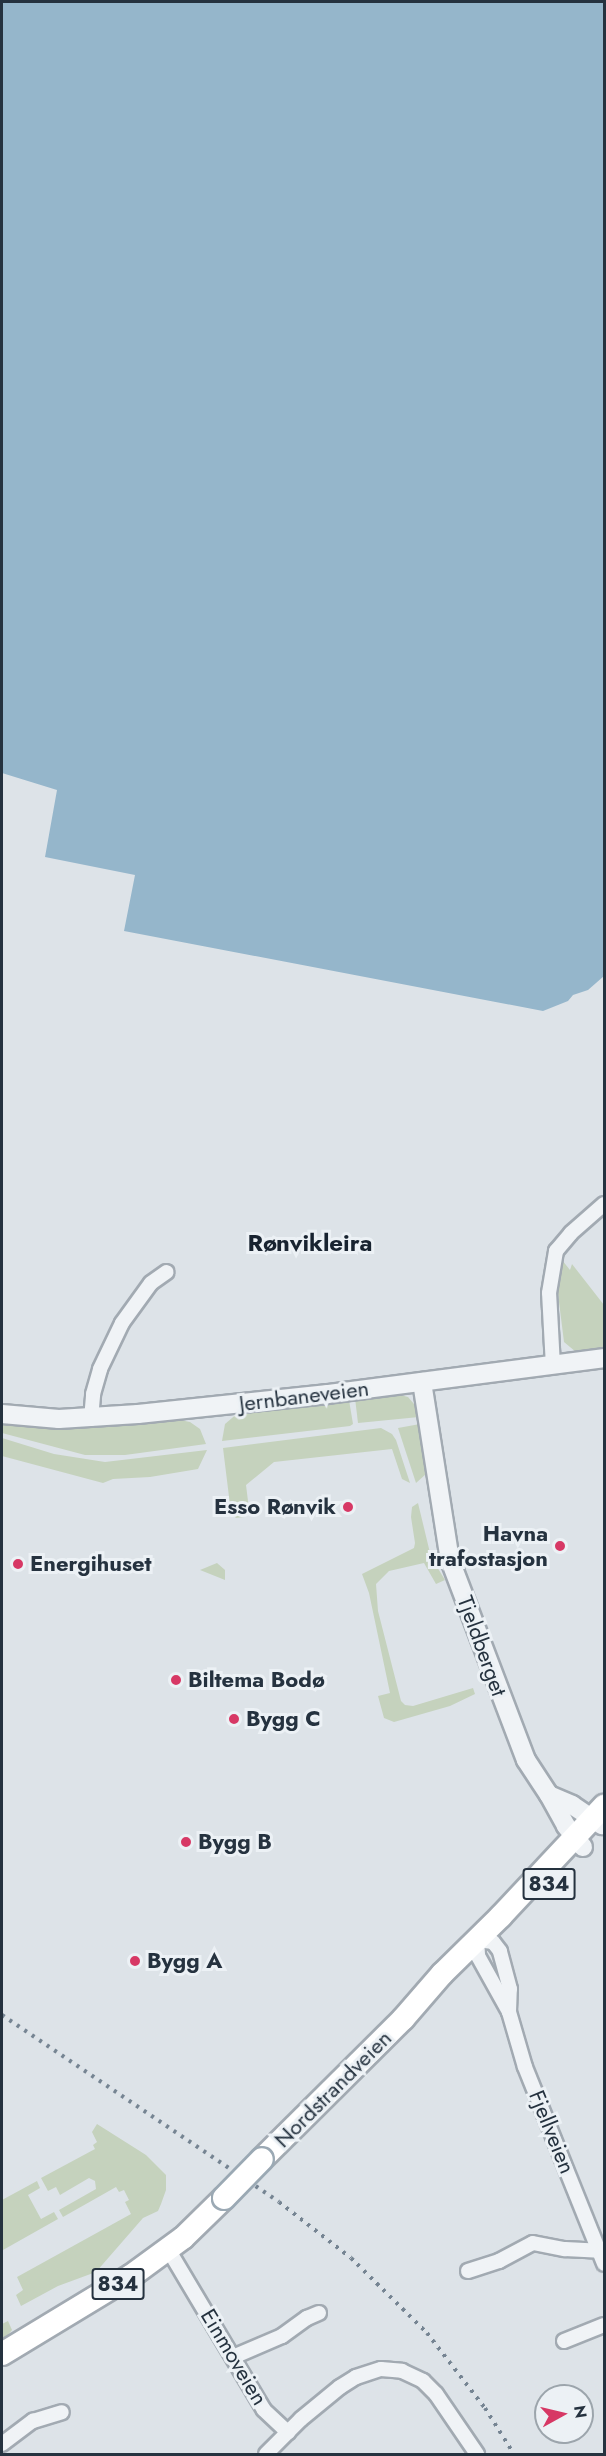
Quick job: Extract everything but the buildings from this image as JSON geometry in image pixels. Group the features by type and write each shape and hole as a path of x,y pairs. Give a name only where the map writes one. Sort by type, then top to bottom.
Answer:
{"main road":[{"name":"Nordstrandveien","path":"168,2249 224,2198 403,2019 483,1946 601,1818"},
{"name":"834","path":"2,2354 125,2280 168,2249"}],"street":[{"path":"553,1366 549,1293 556,1251 571,1233 604,1204"},
{"path":"91,1419 93,1394 100,1369 122,1323 151,1283 167,1272"},
{"name":"Jernbaneveien","path":"2,1414 91,1419 422,1382 604,1358"},
{"name":"Tjeldberget","path":"422,1382 450,1560 526,1760 579,1842"},
{"name":"Tjeldberget","path":"549,1795 601,1818"},
{"name":"Fjellveien","path":"483,1946 509,2012 525,2067 602,2257"},
{"name":"Fjellveien","path":"483,1946 500,1951 510,1989 509,2012"},
{"name":"Fjellveien","path":"468,2271 500,2261 533,2243 602,2257"},
{"name":"Einmoveien","path":"168,2249 264,2410 288,2432"},
{"path":"233,2357 282,2336 307,2318 319,2313"},
{"path":"564,2341 604,2325"},
{"path":"266,2454 288,2432 356,2377 381,2369 402,2372 423,2381 436,2394 477,2454"},
{"path":"2,2444 33,2421 62,2412"}],"green space":[{"path":"562,1260 570,1270 572,1264 604,1305 604,1351 576,1352 564,1342 557,1286"},
{"path":"393,1393 408,1397 414,1404 419,1417 358,1423 355,1398"},
{"path":"349,1400 353,1424 350,1426 222,1441 225,1424 239,1412"},
{"path":"180,1420 190,1422 200,1429 206,1444 125,1455 85,1455 2,1433 2,1422 69,1428"},
{"path":"420,1424 426,1474 416,1483 398,1428"},
{"path":"381,1428 392,1434 396,1440 410,1483 402,1479 392,1449 274,1462 246,1485 249,1509 244,1517 236,1518 231,1513 223,1448"},
{"path":"2,1438 54,1454 105,1462 207,1450 198,1469 150,1477 113,1479 103,1483 2,1456"},
{"path":"418,1503 431,1557 445,1580 436,1584 424,1563 389,1571 376,1584 378,1611 401,1701 405,1705 413,1706 473,1688 475,1694 450,1706 394,1722 384,1718 378,1696 390,1693 369,1593 362,1574 414,1548 411,1517 412,1507"},
{"path":"217,1563 225,1570 225,1580 200,1570"},
{"path":"97,2124 146,2155 166,2175 166,2190 161,2204 158,2211 143,2218 96,2272 58,2286 21,2306 16,2295 23,2290 17,2277 131,2214 125,2202 129,2200 124,2190 119,2192 116,2187 63,2217 59,2210 96,2189 95,2181 89,2178 60,2195 56,2187 48,2191 41,2178 95,2149 93,2145 97,2142 92,2132"},
{"path":"37,2181 40,2188 28,2195 41,2219 54,2212 58,2219 3,2250 2,2200"},
{"path":"8,2321 12,2330 2,2342 2,2324"}],"water":[{"path":"2,2 604,2 604,976 588,990 573,995 568,1001 543,1011 124,931 135,875 45,857 57,790 2,773"}],"railway":[{"path":"2,2015 279,2202 351,2258 427,2333 485,2408 514,2454"}],"place":[{"name":"Esso Rønvik","path":"348,1507"},
{"name":"Havna trafostasjon","path":"560,1546"},
{"name":"Energihuset","path":"18,1564"},
{"name":"Biltema Bodø","path":"176,1680"},
{"name":"Bygg C","path":"234,1719"},
{"name":"Bygg B","path":"186,1842"},
{"name":"Bygg A","path":"135,1961"}],"district":[{"name":"Rønvikleira","path":"310,1243"}]}
